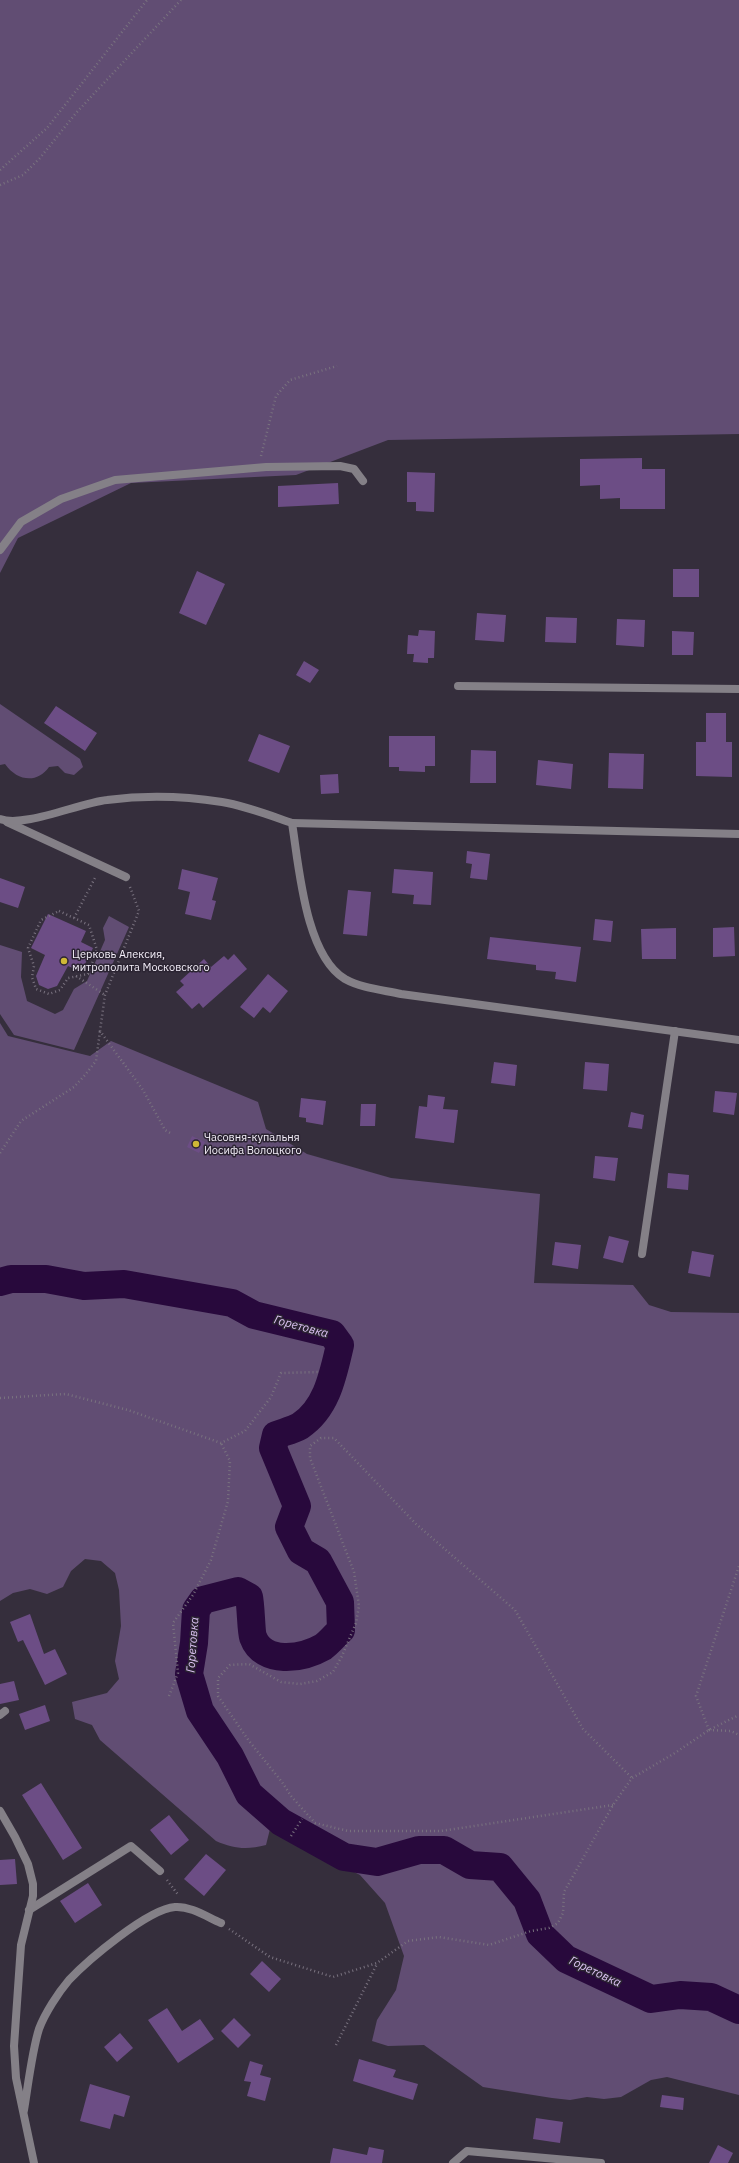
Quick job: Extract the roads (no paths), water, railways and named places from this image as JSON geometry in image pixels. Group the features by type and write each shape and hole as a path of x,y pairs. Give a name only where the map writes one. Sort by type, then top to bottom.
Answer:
{"street":[{"path":"0,550 21,522 61,499 115,480 258,468 340,466 354,469 363,481"},
{"path":"458,686 739,689"},
{"path":"4,821 24,820 105,800 171,797 223,802 292,823 739,834"},
{"path":"4,821 126,877"},
{"path":"292,823 310,925 317,945 327,962 344,978 363,986 401,994 739,1040"},
{"path":"642,1254 675,1031"},
{"path":"0,1811 16,1837 28,1864 33,1884 34,1896 29,1910 21,1945 14,2046 16,2078 34,2163"},
{"path":"29,1910 131,1846 160,1871"},
{"path":"24,2110 39,2029 69,1981 94,1957 130,1930 162,1910 176,1907 190,1909 221,1923"},
{"path":"453,2163 467,2150 601,2163"}],"waterway":[{"name":"Горетовка","path":"0,1282 11,1279 46,1279 84,1286 124,1284 232,1303 254,1315 332,1334 340,1345 335,1368 323,1400 317,1410 300,1426 276,1435 273,1448 297,1506 289,1527 301,1551 318,1561 340,1602 341,1630 326,1645 314,1651 294,1656 274,1656 265,1652 258,1646 253,1637 249,1597 238,1591 203,1600 196,1610 194,1643 189,1674 200,1711 230,1756 249,1794 281,1822 344,1857 377,1862 419,1850 444,1850 470,1865 500,1867 527,1900 540,1934 566,1959 651,1999 680,1995 711,1997 739,2010"}],"place":[{"name":"Церковь Алексия, митрополита Московского","path":"64,961"},
{"name":"Часовня-купальня Иосифа Волоцкого","path":"196,1144"}]}
